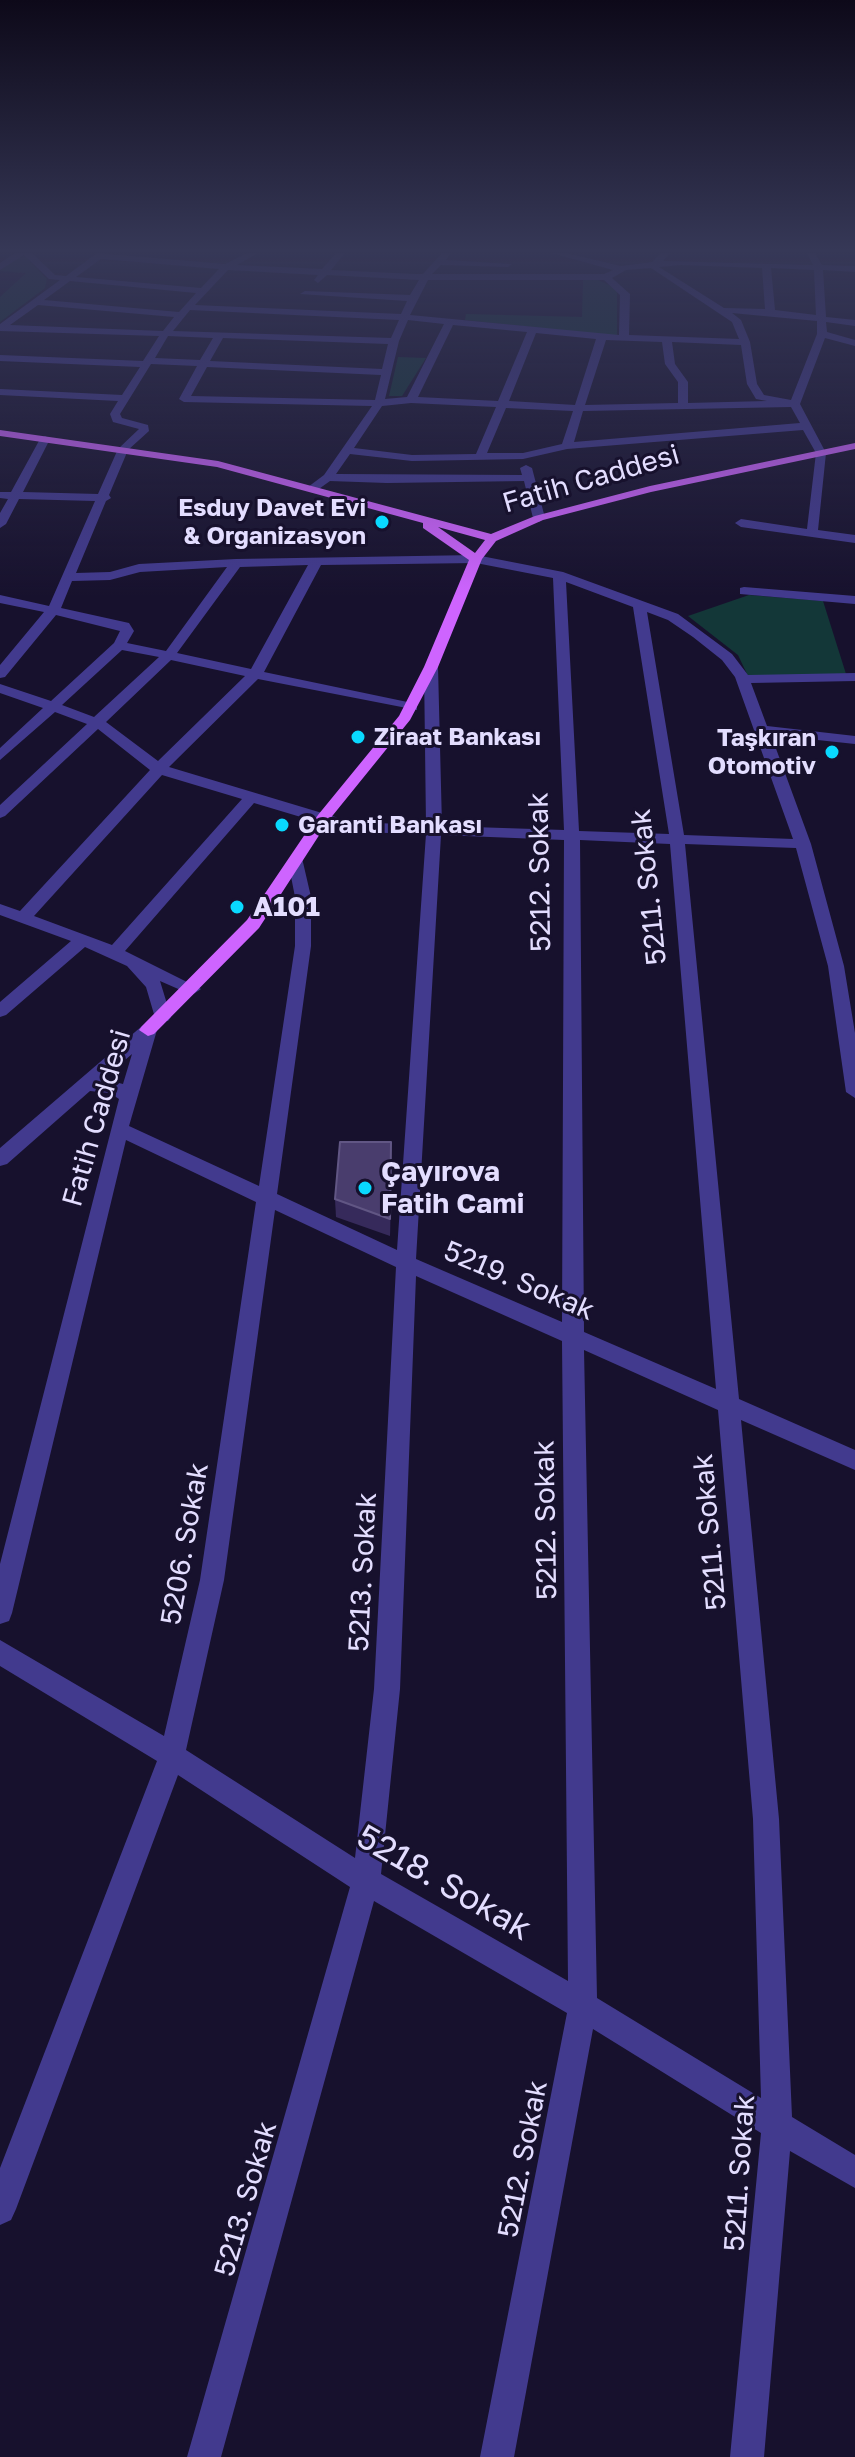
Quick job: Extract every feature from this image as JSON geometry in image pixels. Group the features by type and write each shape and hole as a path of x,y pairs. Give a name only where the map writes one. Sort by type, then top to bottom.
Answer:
{"main road":[{"path":"0,433 218,464 458,528 490,540"},
{"name":"Fatih Caddesi","path":"155,1024 253,924 323,818 412,707 476,559 490,540 514,526 539,518 662,486 852,448"},
{"path":"405,516 490,540"},
{"path":"426,524 476,559"},
{"path":"458,528 514,526"}],"street":[{"path":"0,674 54,609 105,498 123,449 144,431 144,427 117,420 115,414 144,368"},
{"path":"201,368 184,399 379,403 411,400 580,408 795,404"},
{"path":"298,368 386,372"},
{"path":"312,489 328,477 379,403 387,368"},
{"path":"411,400 427,368"},
{"path":"480,458 517,368"},
{"path":"567,446 592,368"},
{"path":"673,368 683,382 683,405"},
{"path":"749,368 752,384 760,397 795,404"},
{"path":"809,368 795,404 821,453 812,533"},
{"path":"0,392 125,398"},
{"path":"347,450 412,458 523,456 567,446 807,426"},
{"path":"0,524 45,439"},
{"path":"523,456 539,518"},
{"path":"328,477 528,478"},
{"path":"0,495 105,498"},
{"path":"741,523 855,539"},
{"path":"68,577 110,576 139,568 236,563 476,559 559,575 673,617 727,657 743,679 763,730 803,844 836,966 855,1092"},
{"path":"23,918 159,769 256,673 317,561"},
{"path":"0,813 170,654 236,563"},
{"name":"5212. Sokak","path":"497,2457 583,2006 573,1334 572,835 559,575"},
{"path":"744,591 855,600"},
{"path":"0,599 124,626 127,631 119,645 0,756"},
{"name":"5211. Sokak","path":"639,604 677,839 766,1819 777,2125 747,2457"},
{"path":"119,645 412,707"},
{"name":"5213. Sokak","path":"204,2457 366,1881 387,1689 406,1263 434,831 431,667"},
{"path":"743,679 855,677"},
{"path":"0,688 98,723 159,769 367,829 803,844"},
{"path":"763,730 855,740"},
{"path":"115,952 253,795"},
{"name":"5206. Sokak","path":"0,2209 172,1756 212,1580 264,1197 303,946 303,897 296,861"},
{"path":"0,909 115,952 192,989"},
{"path":"0,1011 83,940"},
{"path":"0,1159 155,1024 154,985 133,962"},
{"path":"836,966 855,964"},
{"name":"Fatih Caddesi","path":"0,1613 119,1129 155,1024"},
{"path":"85,1084 114,1087 128,1096"},
{"name":"5219. Sokak","path":"119,1129 406,1263 855,1460"},
{"name":"5218. Sokak","path":"0,1652 172,1756 366,1881 583,2006 855,2173"}],"green space":[{"path":"396,368 420,368 402,396 389,396"},
{"path":"749,595 823,601 846,674 748,676 738,655 688,616"}],"building":[{"name":"Çayırova Fatih Cami","path":"340,1142 391,1142 390,1219 335,1199"}],"place":[{"name":"Esduy Davet Evi & Organizasyon","path":"382,522"},
{"name":"Ziraat Bankası","path":"358,737"},
{"name":"Taşkıran Otomotiv","path":"832,752"},
{"name":"Garanti Bankası","path":"282,825"},
{"name":"A101","path":"237,907"},
{"name":"Çayırova Fatih Cami","path":"365,1188"}]}
